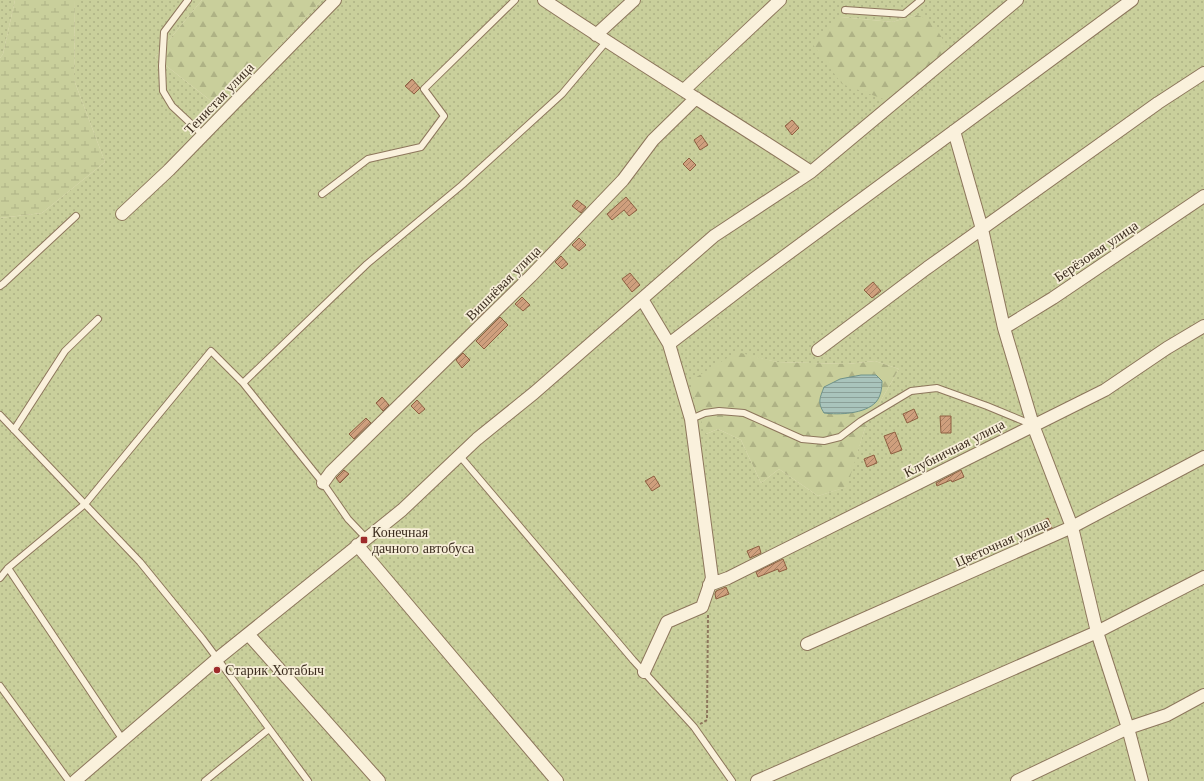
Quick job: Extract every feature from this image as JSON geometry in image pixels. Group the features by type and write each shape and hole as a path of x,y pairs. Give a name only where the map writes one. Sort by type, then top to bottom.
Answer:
{"street":[{"name":"Тенистая улица","path":"122,214 170,170 335,0"},
{"path":"544,0 811,172"},
{"path":"601,38 634,0"},
{"path":"684,90 780,0"},
{"path":"75,781 217,659 402,510 459,455 534,393 714,236 811,172 1017,0"},
{"path":"669,344 1132,0"},
{"path":"818,350 927,268 1158,103 1204,73"},
{"name":"Вишнёвая улица","path":"323,483 331,472 531,276 623,180 653,140 696,98"},
{"path":"954,131 982,229 1004,328 1033,426 1072,527 1097,632 1128,728 1142,781"},
{"name":"Берёзовая улица","path":"1004,328 1053,298 1204,196"},
{"path":"642,299 669,344 691,419 712,578 702,607 667,622 644,672"},
{"name":"Клубничная улица","path":"709,585 728,578 1105,390 1167,348 1204,326"},
{"name":"Цветочная улица","path":"807,644 1072,527 1204,457"},
{"path":"362,542 557,781"},
{"path":"757,781 1097,632 1204,577"},
{"path":"248,634 379,781"},
{"path":"1017,781 1128,728 1167,715 1204,695"}],"lane":[{"path":"188,0 164,32 162,66 163,92 172,106 203,135"},
{"path":"322,194 368,159 421,147 444,116 424,89 515,0"},
{"path":"845,10 904,14 921,0"},
{"path":"243,383 367,264 462,185 562,94 601,38"},
{"path":"0,286 76,216"},
{"path":"14,430 65,350 98,319"},
{"path":"0,578 8,568 85,504 211,352 243,383 323,483 362,542"},
{"path":"691,419 705,413 719,410 744,413 802,439 824,441 840,436 861,421 911,391 937,388 987,406 1033,426"},
{"path":"0,415 140,562 217,659 308,781"},
{"path":"459,455 644,672 694,728 732,781"},
{"path":"8,568 123,740"},
{"path":"0,686 69,781"},
{"path":"205,781 269,729"}],"path":[{"path":"694,728 707,720 708,609 704,598"}],"green space":[{"path":"0,0 15,0 3,54 0,58"},
{"path":"15,0 75,0 74,80 105,162 42,213 0,218 0,58 3,54"},
{"path":"75,0 202,0 155,57 220,108 322,0 1204,0 1204,781 0,781 0,218 42,213 105,162 74,80","holes":["917,15 842,84 841,17 892,22","737,353 777,362 847,364 875,361 899,369 865,428 846,487 818,496 779,469 761,483 741,440 718,429 706,434"]},
{"path":"202,0 322,0 220,108 155,57"},
{"path":"917,15 932,21 949,50 886,100 842,84 811,42 841,17 892,22"},
{"path":"737,352 777,362 847,364 875,361 899,369 865,428 847,487 818,496 779,469 761,483 741,440 718,429 706,434 698,412 690,381"}],"water":[{"path":"861,375 876,375 882,381 881,392 876,402 865,409 852,413 824,413 820,403 820,397 824,387 840,379"}],"building":[{"path":"412,79 420,88 414,94 405,86"},
{"path":"792,120 799,128 792,135 785,126"},
{"path":"701,135 708,145 700,150 694,140"},
{"path":"689,158 696,165 690,171 683,164"},
{"path":"626,197 637,210 629,216 624,210 612,220 607,214"},
{"path":"577,200 586,207 581,213 572,206"},
{"path":"579,238 586,245 579,251 572,245"},
{"path":"561,256 568,264 562,269 555,262"},
{"path":"630,273 640,285 632,292 622,279"},
{"path":"873,282 881,291 872,298 864,290"},
{"path":"522,297 530,305 523,311 515,304"},
{"path":"478,305 484,312 477,318 470,311"},
{"path":"500,317 508,325 484,349 476,341"},
{"path":"463,353 470,360 462,368 456,360"},
{"path":"382,397 389,405 383,411 376,403"},
{"path":"417,400 425,409 419,414 411,406"},
{"path":"914,409 918,418 907,423 903,414"},
{"path":"940,416 951,416 951,433 941,433"},
{"path":"366,418 371,423 354,439 349,434"},
{"path":"895,432 902,450 891,454 884,436"},
{"path":"874,455 877,463 867,467 864,459"},
{"path":"344,470 349,474 340,483 336,478"},
{"path":"961,470 964,477 952,482 951,480 937,486 936,483"},
{"path":"654,476 660,486 652,491 645,481"},
{"path":"1048,518 1052,528 1044,531 1040,522"},
{"path":"759,546 761,553 750,558 747,551"},
{"path":"783,559 787,569 779,572 778,569 758,577 756,572"},
{"path":"726,587 729,594 716,599 716,591"}],"place":[{"name":"Конечная дачного автобуса","path":"364,540"},
{"name":"Старик Хотабыч","path":"217,670"}]}
